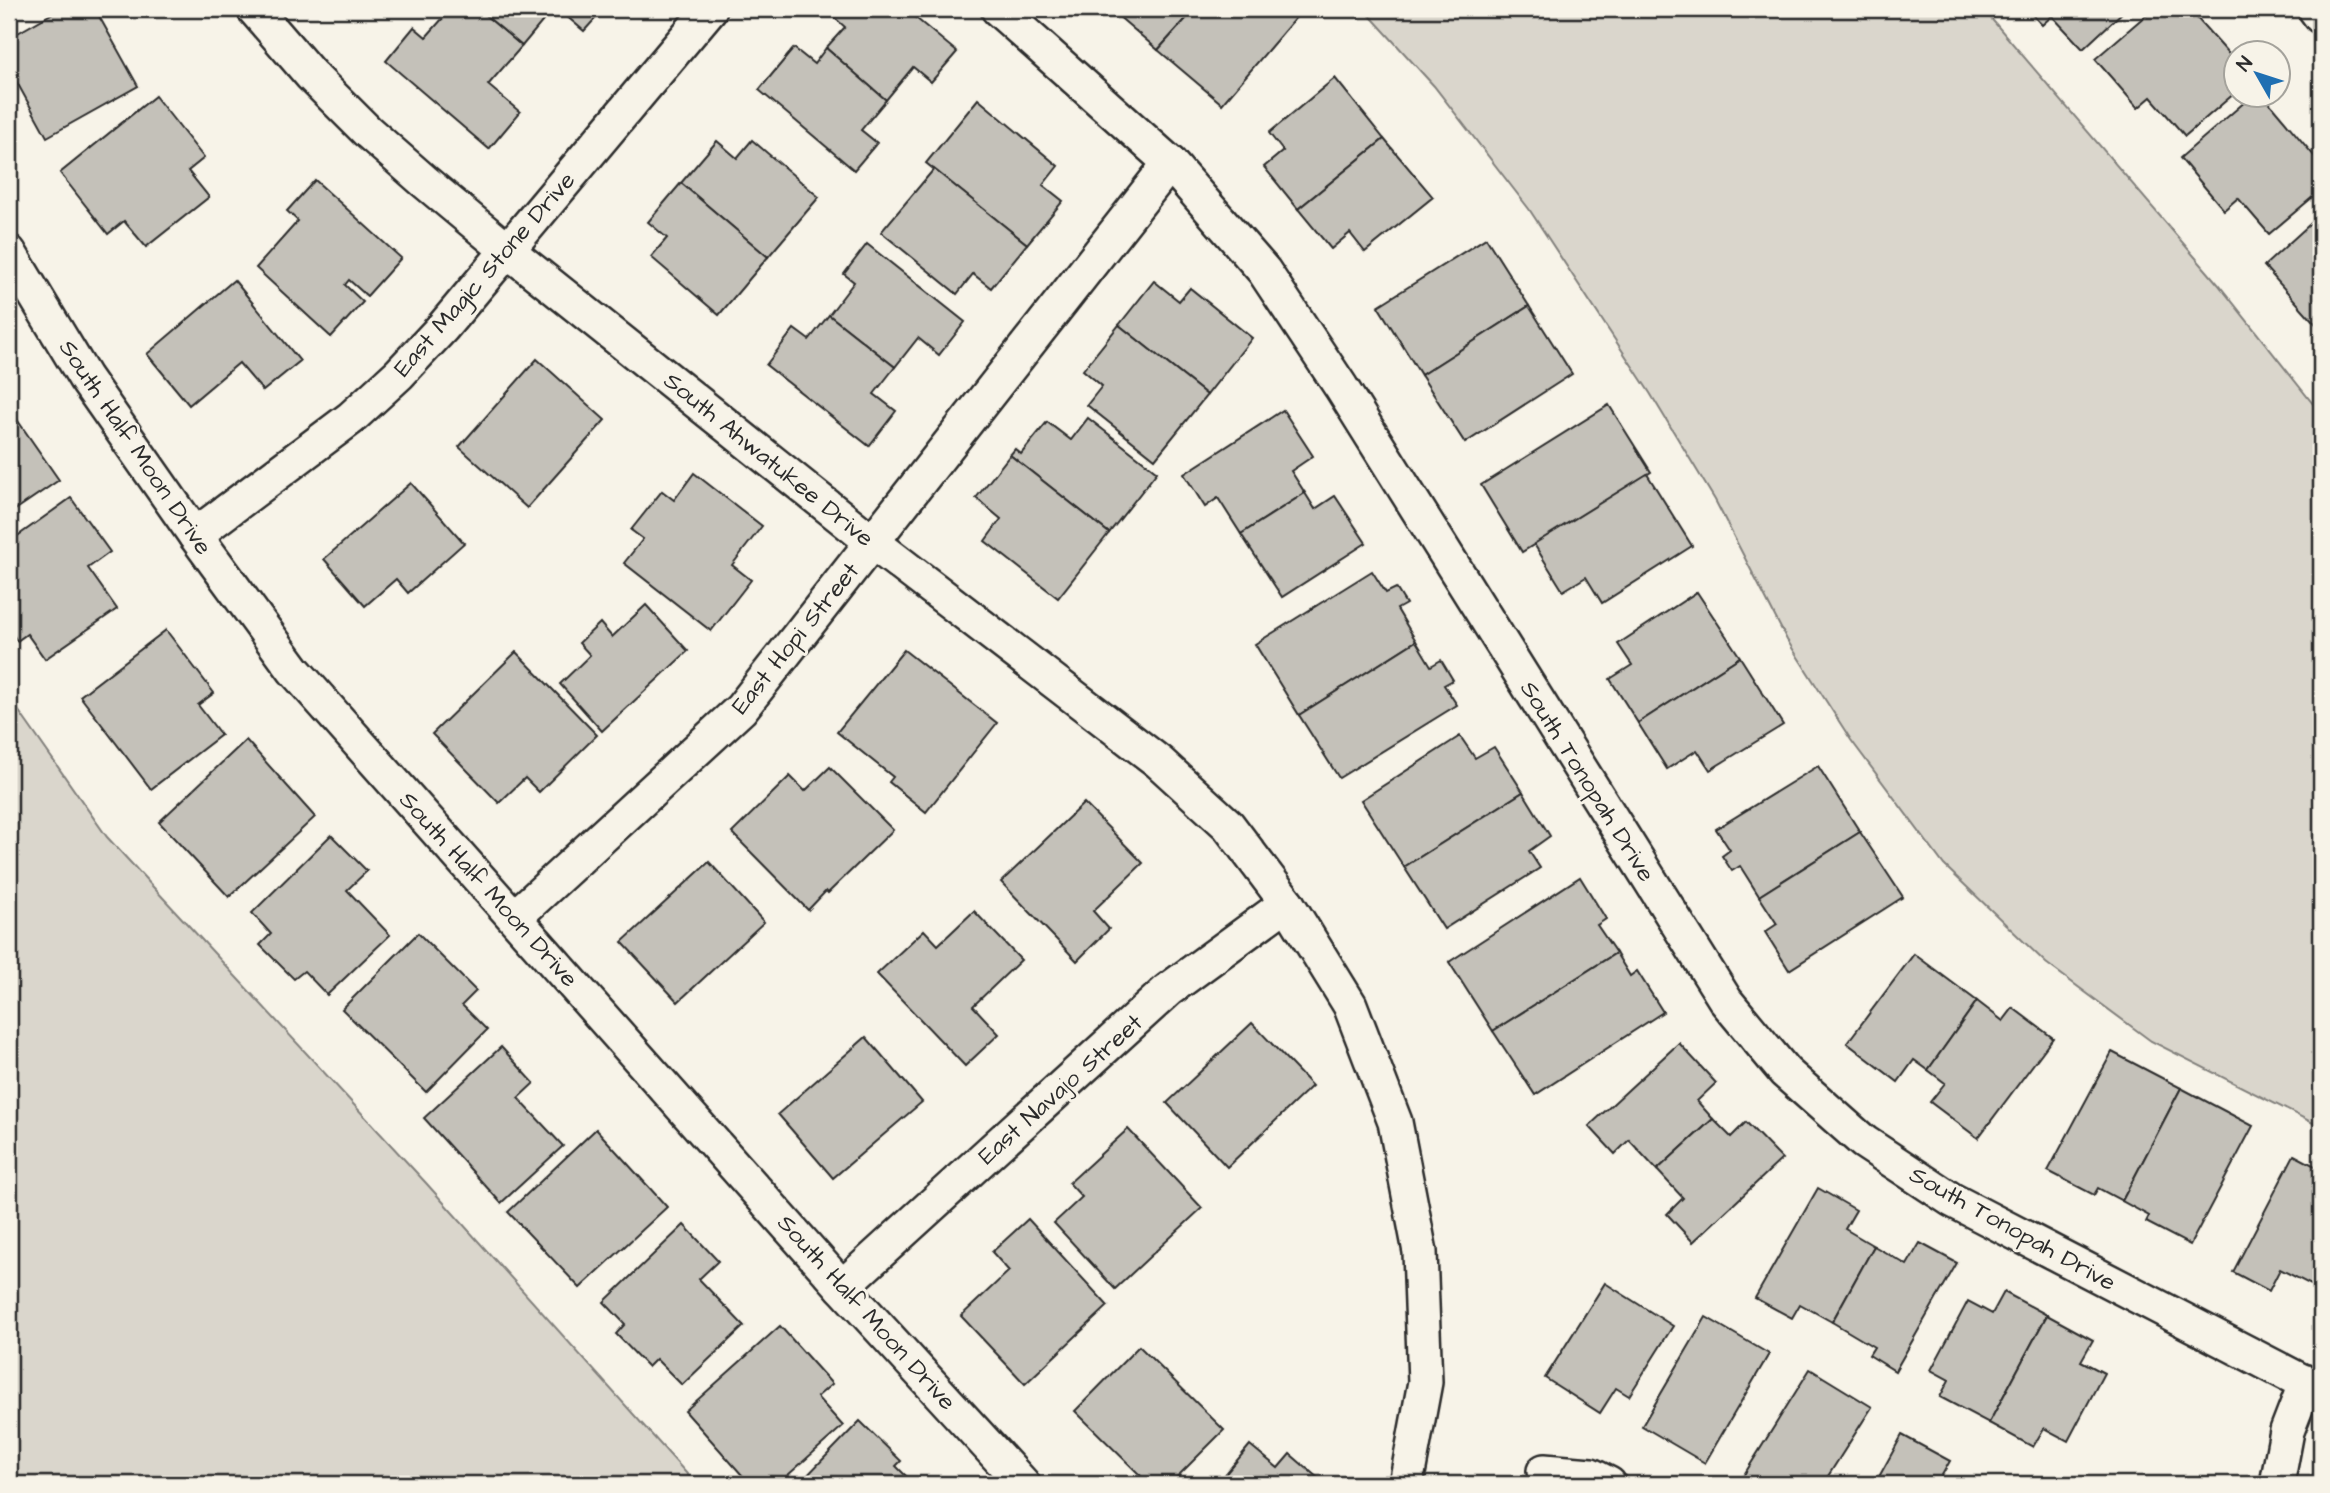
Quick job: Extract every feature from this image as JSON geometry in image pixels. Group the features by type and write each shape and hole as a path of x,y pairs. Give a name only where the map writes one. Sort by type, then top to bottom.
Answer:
{"street":[{"name":"South Ahwatukee Drive","path":"254,9 311,75 367,131 507,250 871,541 1159,762 1228,825 1287,903 1350,1005 1395,1122 1420,1252 1425,1382 1406,1484"},
{"name":"East Magic Stone Drive","path":"195,535 351,418 399,374 443,327 710,9"},
{"name":"South Tonopah Drive","path":"998,9 1094,92 1170,163 1264,271 1341,387 1726,1001 1785,1072 1864,1142 1952,1200 2314,1386"},
{"path":"2315,9 2321,17"},
{"name":"East Hopi Street","path":"515,917 741,709 1170,163"},
{"name":"South Half Moon Drive","path":"9,252 85,378 293,670 842,1287 1023,1484"},
{"name":"East Navajo Street","path":"842,1287 1168,990 1287,903"},
{"path":"2277,1484 2287,1431 2314,1386"},
{"path":"1544,1471 1591,1475 1609,1484"}],"shaded area":[{"path":"1364,9 1983,9 2218,284 2321,414 2321,1127 2151,1041 2046,963 1944,865 1851,740 1787,640 1715,500 1650,393 1529,209 1434,86"},
{"path":"9,697 107,837 426,1183 696,1484 16,1484 9,1445"}],"building":[{"path":"60,9 95,9 138,86 47,137 9,68 9,38"},
{"path":"451,9 478,9 522,46 488,85 520,112 489,149 386,61 414,27 426,37"},
{"path":"478,9 553,9 522,46"},
{"path":"558,9 604,9 584,31"},
{"path":"905,9 957,52 931,82 913,67 886,100 826,48 845,27 827,11"},
{"path":"1110,9 1195,9 1158,50"},
{"path":"1195,9 1303,9 1222,104 1158,50"},
{"path":"2027,9 2126,9 2083,49 2052,16 2042,25"},
{"path":"2153,9 2189,9 2222,46 2222,104 2185,136 2151,97 2138,108 2095,59"},
{"path":"794,48 814,64 826,48 886,100 861,130 877,143 854,170 759,90"},
{"path":"1335,78 1384,139 1298,209 1264,167 1283,151 1269,133"},
{"path":"155,96 204,158 188,171 209,197 146,247 124,221 108,234 60,173"},
{"path":"978,99 1058,166 1043,185 1063,201 1027,244 926,163"},
{"path":"2238,108 2274,108 2321,164 2321,190 2269,234 2238,198 2224,210 2180,158"},
{"path":"1384,139 1433,197 1365,252 1350,233 1331,249 1298,209"},
{"path":"752,140 819,197 768,257 681,183 717,141 737,158"},
{"path":"934,169 1027,244 991,288 973,274 957,294 881,232"},
{"path":"315,180 401,258 367,296 349,280 345,285 363,302 331,337 256,268 298,221 287,211"},
{"path":"681,183 768,257 719,315 651,257 667,238 648,222"},
{"path":"2321,214 2321,330 2264,266"},
{"path":"1486,238 1529,306 1421,375 1378,306"},
{"path":"867,244 965,322 939,355 918,338 895,367 829,315 854,282 844,274"},
{"path":"234,280 300,361 263,391 239,363 189,405 147,354"},
{"path":"1154,281 1179,301 1190,288 1252,338 1207,395 1119,325"},
{"path":"1529,306 1572,374 1465,443 1421,375"},
{"path":"829,315 895,367 874,394 896,411 869,446 766,365 794,329 809,340"},
{"path":"1119,325 1207,395 1155,459 1087,405 1102,386 1083,370"},
{"path":"537,359 605,420 527,508 459,447"},
{"path":"1609,405 1651,472 1522,552 1481,485"},
{"path":"9,408 59,480 9,514"},
{"path":"1283,410 1313,456 1291,471 1305,493 1241,534 1218,498 1205,507 1184,474"},
{"path":"1088,418 1157,472 1109,533 1010,455 1015,449 1021,454 1047,422 1071,440"},
{"path":"1010,455 1109,533 1058,598 985,541 1001,519 976,498"},
{"path":"694,473 762,526 732,565 751,580 711,631 624,563 643,539 631,530 662,491 674,500"},
{"path":"1647,474 1692,546 1602,603 1586,577 1563,591 1534,544"},
{"path":"411,483 464,543 408,593 396,579 365,606 324,559"},
{"path":"1305,493 1315,509 1335,496 1366,543 1282,597 1241,534"},
{"path":"71,498 110,552 88,568 117,609 45,659 27,634 17,641 9,628 9,542"},
{"path":"1372,571 1386,593 1396,588 1406,604 1397,609 1416,641 1299,715 1255,644"},
{"path":"1697,592 1740,657 1638,723 1610,679 1632,665 1618,644"},
{"path":"646,605 688,651 602,731 560,684 590,655 579,643 600,623 612,637"},
{"path":"166,630 214,693 198,705 221,735 151,789 80,696"},
{"path":"1416,641 1431,666 1441,660 1453,680 1444,685 1457,705 1339,778 1299,715"},
{"path":"904,650 997,723 926,812 889,782 893,777 837,732"},
{"path":"516,652 597,735 539,792 525,778 499,803 432,734"},
{"path":"1740,657 1783,725 1710,770 1697,750 1667,769 1638,723"},
{"path":"1460,736 1475,758 1494,747 1523,792 1404,867 1361,800"},
{"path":"246,740 315,817 229,897 159,822"},
{"path":"1818,766 1860,832 1759,896 1740,866 1732,871 1722,856 1730,850 1716,829"},
{"path":"830,767 893,830 808,910 732,833 790,776 805,791"},
{"path":"1523,792 1550,836 1529,851 1540,868 1444,929 1404,867"},
{"path":"1084,803 1143,863 1093,911 1109,929 1077,961 1001,882"},
{"path":"1860,832 1903,897 1789,970 1765,932 1777,924 1759,896"},
{"path":"331,835 367,871 347,890 390,935 327,995 304,971 294,979 260,945 271,934 252,913"},
{"path":"709,862 764,922 678,1002 622,942"},
{"path":"1580,877 1606,919 1597,925 1616,953 1493,1031 1449,962"},
{"path":"974,911 1021,960 973,1006 999,1034 965,1066 877,974 924,930 938,945"},
{"path":"418,933 476,991 462,1005 487,1030 426,1092 342,1009"},
{"path":"1616,953 1630,976 1637,971 1663,1012 1535,1095 1493,1031"},
{"path":"1914,954 1977,1001 1928,1070 1914,1060 1898,1082 1847,1043"},
{"path":"1977,1001 2003,1021 2013,1008 2053,1038 1978,1138 1930,1102 1945,1083 1928,1070"},
{"path":"1252,1023 1312,1086 1227,1167 1167,1103"},
{"path":"866,1037 922,1102 833,1178 778,1114"},
{"path":"1679,1043 1716,1083 1697,1101 1713,1119 1657,1170 1629,1140 1615,1154 1589,1126"},
{"path":"501,1047 534,1083 518,1098 563,1146 501,1203 424,1118"},
{"path":"2112,1052 2181,1088 2122,1201 2098,1188 2094,1195 2048,1171"},
{"path":"2181,1088 2253,1126 2190,1245 2146,1222 2149,1216 2122,1201"},
{"path":"1713,1119 1731,1137 1746,1122 1782,1159 1693,1242 1667,1214 1683,1198 1657,1170"},
{"path":"596,1129 667,1207 580,1288 508,1212"},
{"path":"1128,1129 1202,1208 1115,1289 1054,1223 1082,1197 1069,1183"},
{"path":"2294,1155 2321,1169 2321,1270 2313,1286 2280,1269 2269,1291 2233,1272"},
{"path":"1818,1188 1856,1210 1845,1229 1874,1246 1832,1322 1800,1304 1792,1318 1755,1298"},
{"path":"1028,1219 1108,1306 1025,1384 961,1316 1009,1271 992,1252"},
{"path":"684,1225 718,1261 699,1279 744,1326 682,1385 656,1359 648,1367 616,1334 625,1324 604,1302"},
{"path":"1920,1243 1957,1263 1895,1371 1869,1355 1874,1347 1832,1322 1874,1246 1907,1265"},
{"path":"1605,1283 1673,1326 1629,1396 1616,1388 1600,1413 1545,1378"},
{"path":"2004,1292 2047,1315 1989,1423 1940,1397 1949,1380 1931,1370 1968,1301 1992,1314"},
{"path":"2047,1315 2093,1340 2081,1361 2104,1373 2068,1441 2044,1428 2033,1447 1989,1423"},
{"path":"1706,1317 1769,1354 1705,1463 1642,1426"},
{"path":"780,1326 832,1384 817,1397 843,1426 778,1484 750,1484 685,1411"},
{"path":"1139,1346 1224,1430 1170,1484 1149,1484 1075,1411"},
{"path":"1810,1369 1872,1407 1823,1484 1751,1484 1742,1478"},
{"path":"860,1421 901,1461 896,1466 914,1484 799,1484"},
{"path":"1902,1435 1950,1461 1937,1484 1875,1484"},
{"path":"1250,1445 1278,1468 1290,1454 1318,1478 1313,1484 1217,1484"}]}
